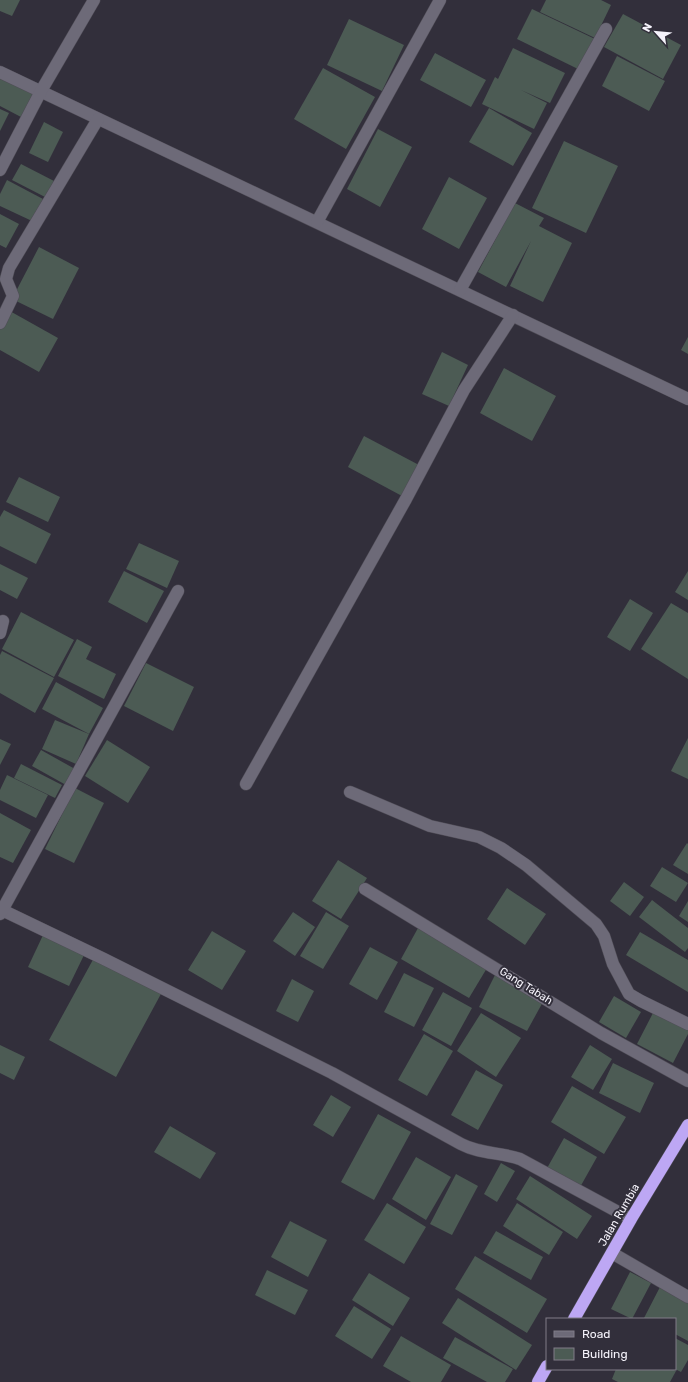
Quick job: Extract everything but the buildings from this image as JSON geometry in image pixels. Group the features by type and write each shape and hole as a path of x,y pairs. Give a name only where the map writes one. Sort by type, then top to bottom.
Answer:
{"highway":[{"name":"Jalan Rumbia","path":"575,1318 631,1219 688,1125"},
{"path":"538,1382 546,1368"}],"street":[{"path":"0,170 41,91 94,0"},
{"path":"317,222 440,0"},
{"path":"460,290 606,29"},
{"path":"0,72 688,398"},
{"path":"0,323 13,296 6,279 9,268 98,119"},
{"path":"246,784 406,499 464,390 503,334 513,315"},
{"path":"178,591 1,912 104,959 332,1073 474,1151 502,1154 520,1160 631,1219"},
{"path":"0,633 3,621"},
{"path":"350,792 430,826 479,836 501,848 526,865 596,924 604,936 614,964 629,994 688,1024"},
{"name":"Gang Tabah","path":"365,889 601,1033 688,1081"},
{"path":"612,1253 688,1297"}]}
